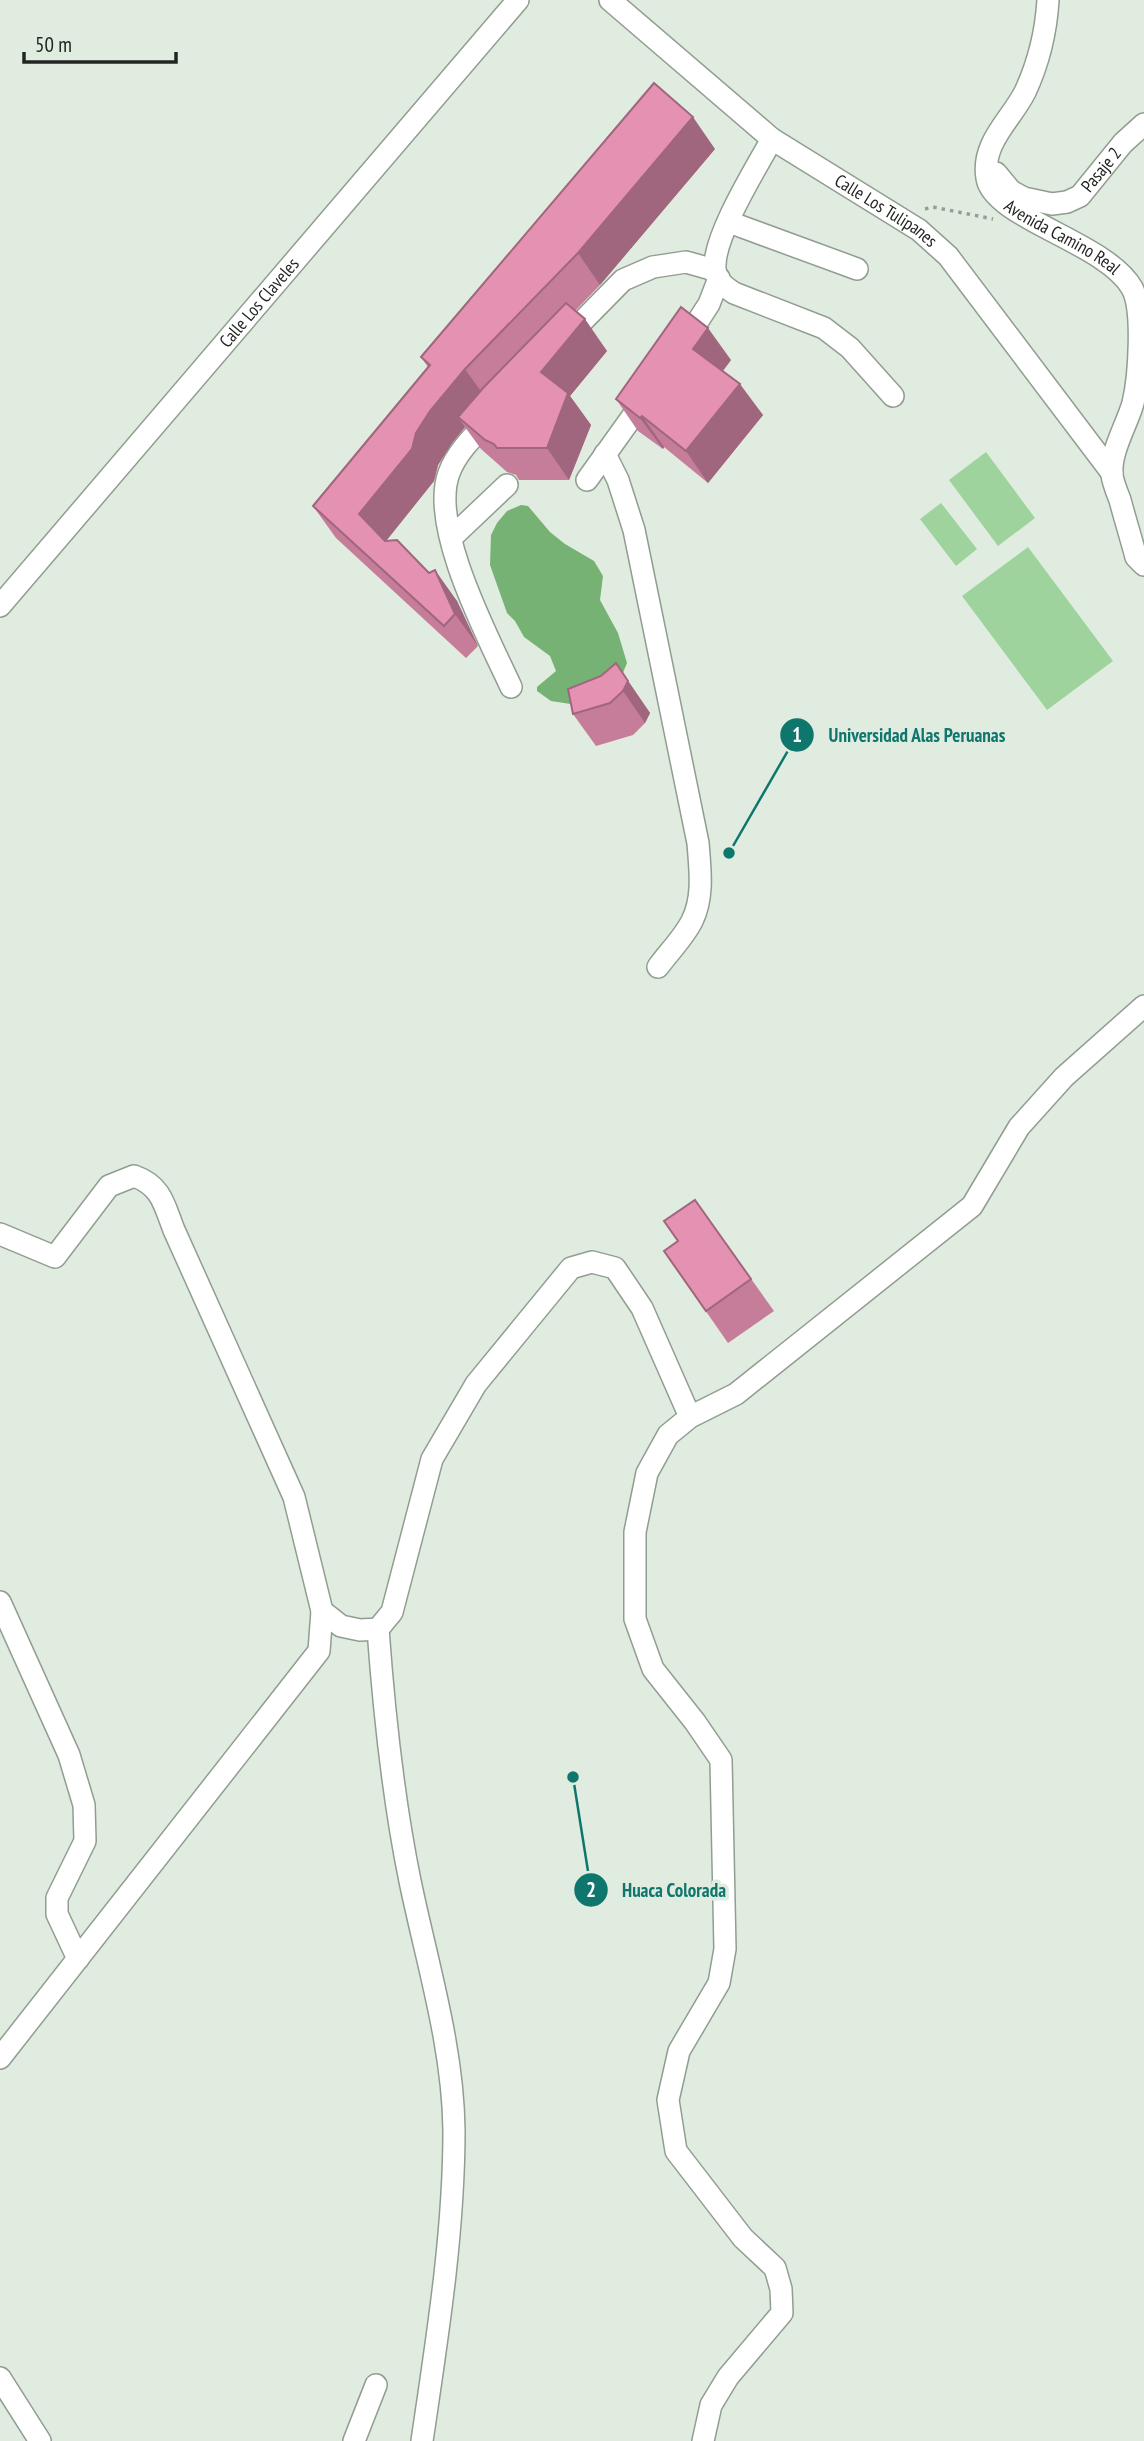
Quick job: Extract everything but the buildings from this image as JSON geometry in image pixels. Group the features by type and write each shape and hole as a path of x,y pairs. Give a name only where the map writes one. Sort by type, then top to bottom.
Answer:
{"street":[{"name":"Calle Los Claveles","path":"0,606 518,0"},
{"name":"Calle Los Tulipanes","path":"610,0 772,139 898,216 919,230 948,256 1112,473"},
{"path":"988,159 996,134 1024,94 1035,69 1044,43 1048,0"},
{"name":"Pasaje 2","path":"988,159 1011,191 1040,202 1067,202 1080,196 1123,143 1144,124"},
{"path":"674,357 699,322 717,274 717,255 729,222 772,139"},
{"name":"Avenida Camino Real","path":"988,159 987,178 997,197 1010,208 1082,245 1114,265 1131,286 1141,306 1137,383 1112,473"},
{"path":"729,222 857,269"},
{"path":"553,351 623,280 653,267 686,262 717,274 722,286 734,293 824,328 837,337 892,396"},
{"path":"587,480 659,378"},
{"path":"506,400 463,451 449,472 446,490 451,538 460,576 511,687"},
{"path":"605,454 618,480 634,530 698,843 701,879 698,901 691,922 658,967"},
{"path":"1112,473 1136,556 1144,565"},
{"path":"451,538 507,485"},
{"path":"704,2441 711,2405 716,2396 728,2377 782,2313 781,2288 775,2268 743,2238 676,2151 668,2099 679,2051 719,1983 725,1950 721,1760 695,1721 653,1669 635,1619 635,1532 647,1473 668,1435 690,1417 736,1394 972,1206 1019,1127 1064,1077 1144,1006"},
{"path":"0,1234 55,1257 109,1186 134,1176 149,1181 159,1192 294,1497 322,1611 319,1651 0,2058"},
{"path":"422,2441 439,2327 449,2226 454,2129 444,2032 405,1858 382,1684 378,1629 392,1612 432,1459 476,1384 571,1268 592,1262 615,1268 642,1308 690,1417"},
{"path":"0,1602 69,1755 85,1805 85,1841 57,1898 57,1914 78,1959"},
{"path":"322,1611 341,1626 360,1630 378,1629"},
{"path":"0,2378 40,2441"},
{"path":"354,2441 376,2385"}],"path":[{"path":"898,216 933,207 1000,221"}],"shaded area":[{"path":"986,452 1035,518 998,546 949,480"},
{"path":"941,503 977,549 956,566 920,519"},
{"path":"521,505 528,506 550,532 565,544 594,561 603,576 600,600 618,633 627,663 620,680 577,705 551,701 537,691 537,687 556,671 550,656 524,637 507,613 490,565 491,535 497,523 507,511"},
{"path":"1028,547 1113,661 1047,710 962,596"}],"place":[{"name":"Universidad Alas Peruanas","path":"729,853"},
{"name":"Huaca Colorada","path":"573,1777"}]}
